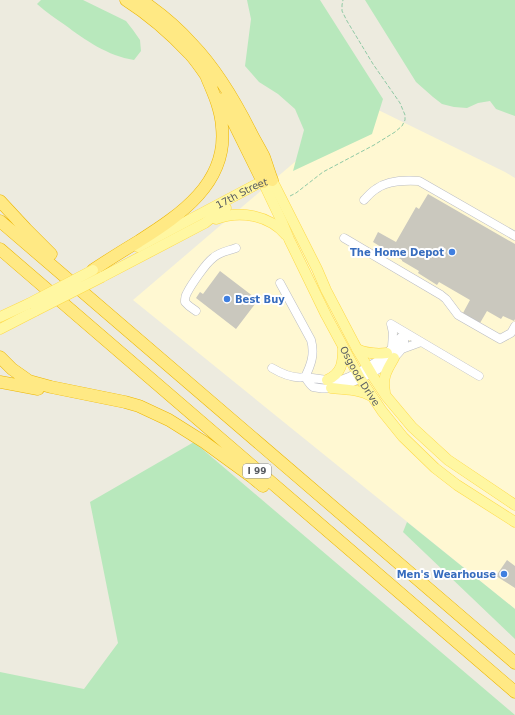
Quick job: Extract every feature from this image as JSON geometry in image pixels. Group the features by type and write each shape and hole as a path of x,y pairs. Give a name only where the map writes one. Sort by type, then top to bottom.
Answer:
{"highway":[{"path":"126,0 162,27 190,54 221,98 267,183"},
{"path":"141,0 165,18 193,44 221,80 234,100 264,158 267,183"},
{"path":"98,273 182,211 197,197 211,179 218,164 223,138 223,128 219,107 207,78"},
{"path":"0,201 41,245 126,328"},
{"name":"I 99","path":"0,221 515,663"},
{"name":"I 99","path":"0,250 515,692"},
{"path":"0,357 12,369 29,381 125,402 153,412 174,423 204,442 252,477 377,579 426,615"},
{"path":"0,382 97,396"}],"main road":[{"name":"Osgood Drive","path":"267,183 282,200 326,290 358,349 386,396 412,427 448,460 515,505"},
{"name":"Osgood Drive","path":"267,183 289,239 326,315 372,397 403,437 435,468 457,485 515,522"},
{"name":"17th Street","path":"98,273 205,223 217,213 267,183"},
{"name":"17th Street","path":"0,329 32,307 267,183"},
{"path":"205,223 224,216 255,216 270,222 289,239"},
{"name":"17th Street","path":"0,316 32,307"},
{"path":"343,346 343,358 340,370 329,384 358,390 372,397"},
{"path":"358,349 368,353 391,353 384,375 386,396"}],"lane":[{"path":"364,200 383,185 410,180 419,181 515,236"},
{"path":"344,238 441,295 458,315 500,339 511,333 515,326"},
{"path":"196,311 185,302 187,292 213,257 236,248"},
{"path":"280,283 311,340 313,347 312,361 305,377"},
{"path":"391,353 393,333 391,324 479,376"},
{"path":"402,349 405,333"},
{"path":"391,353 400,338 405,333"},
{"path":"305,377 313,387 321,388 334,381 359,376 370,370 382,358 391,353 421,342"},
{"path":"272,368 291,377 305,377"}],"path":[{"path":"282,200 296,193 322,172 395,132 402,126 405,120 405,115 400,103 373,64 346,20 342,11 342,0"}],"shaded area":[{"path":"364,103 515,178 515,609 133,300"}],"green space":[{"path":"41,0 83,0 126,21 140,40 141,51 134,60 115,55 97,47 44,10 37,4"},
{"path":"247,0 320,0 383,99 372,134 293,171 304,130 295,109 278,94 259,82 245,66 251,19"},
{"path":"365,0 515,0 515,116 496,109 490,101 478,103 467,108 442,104 416,82"},
{"path":"194,442 515,715 0,715 0,672 84,689 118,643 90,502"},
{"path":"407,522 515,609 515,639 403,532"}],"building":[{"name":"The Home Depot","path":"428,194 515,244 514,321 503,316 501,319 487,311 480,323 463,313 470,300 439,282 437,285 418,273 419,271 373,242 378,232 396,242 416,207 419,209"},
{"name":"Best Buy","path":"220,271 258,300 236,329 196,298 200,292 203,294"},
{"path":"507,560 515,566 515,588 496,576"}],"place":[{"name":"The Home Depot","path":"452,252"},
{"name":"Best Buy","path":"227,299"},
{"name":"Men's Wearhouse","path":"504,574"}]}
